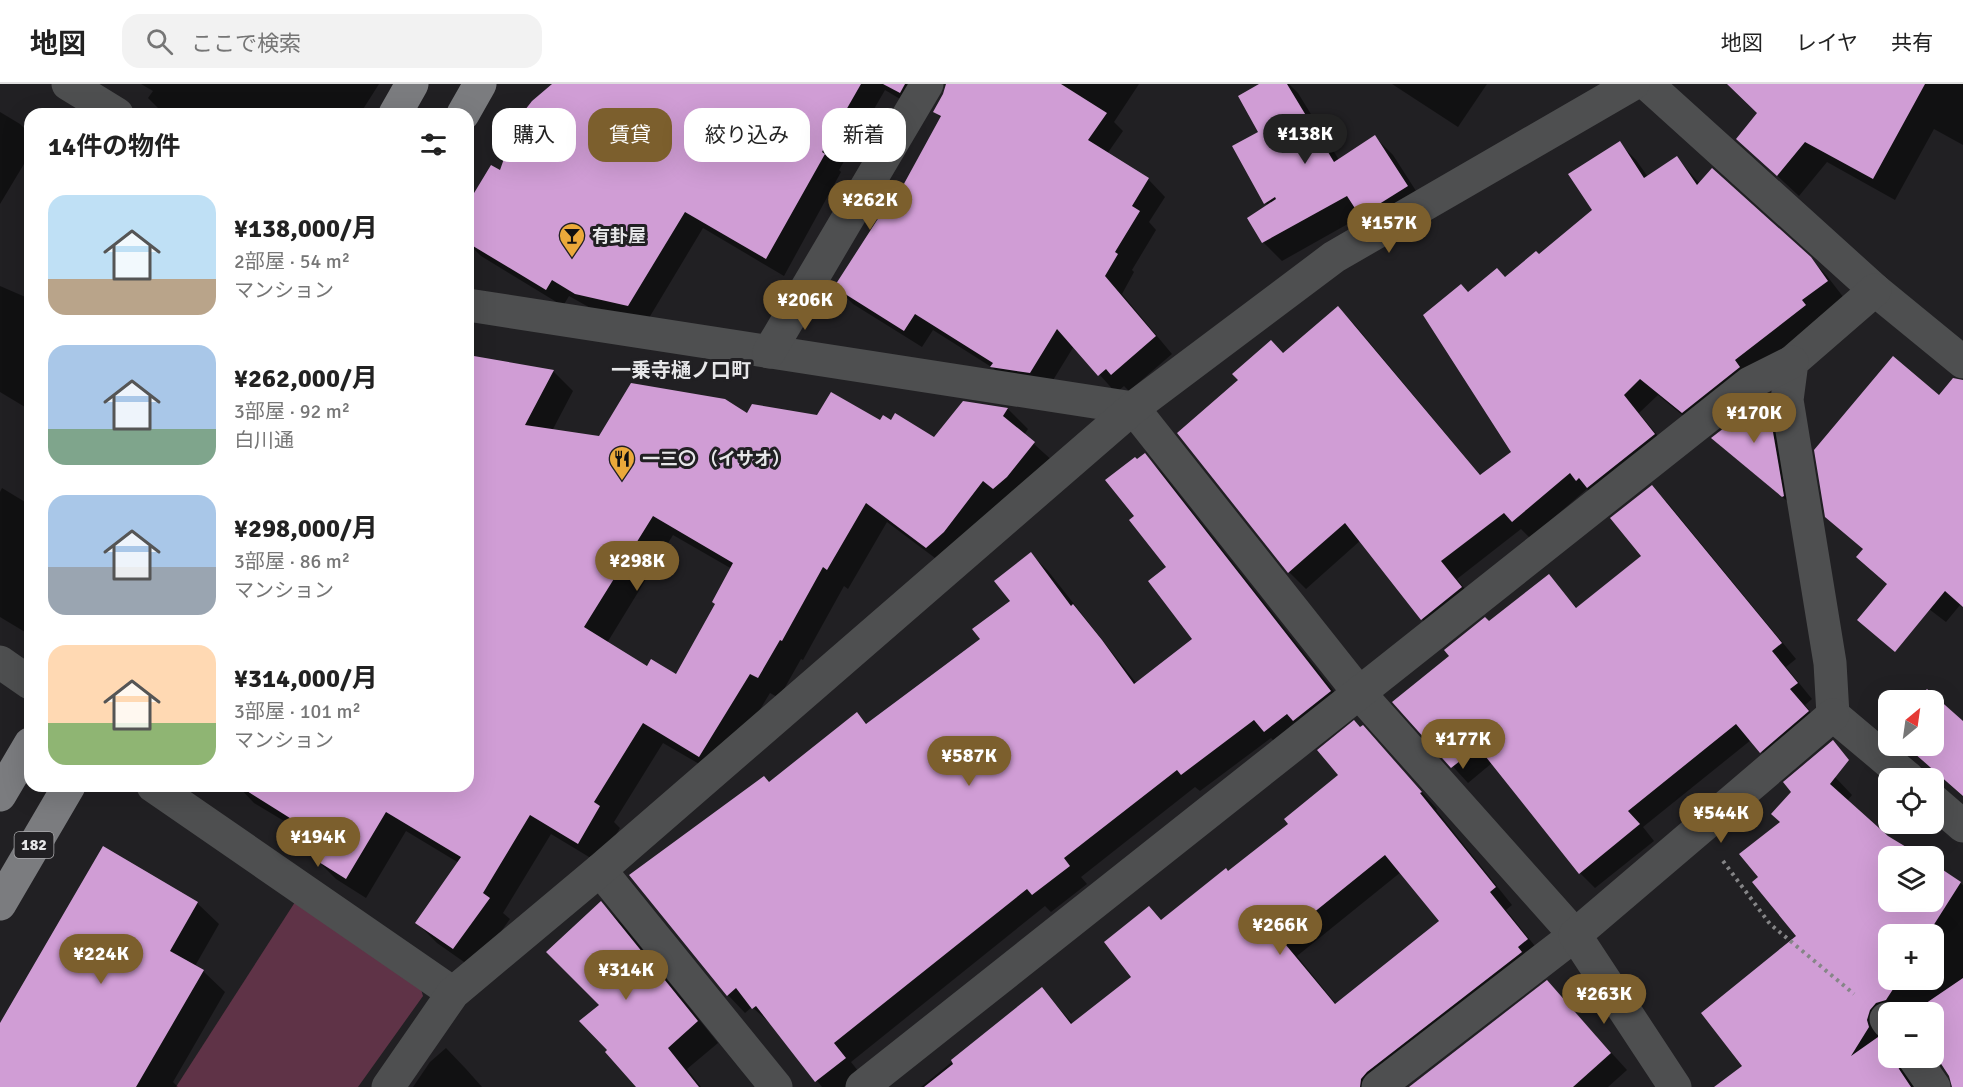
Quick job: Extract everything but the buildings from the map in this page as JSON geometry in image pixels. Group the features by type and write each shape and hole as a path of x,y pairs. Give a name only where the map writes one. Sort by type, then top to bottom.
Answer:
{"main road":[{"path":"398,108 412,84"},
{"path":"466,108 480,84"},
{"path":"0,795 24,754"},
{"name":"182","path":"0,904 65,792"}],"street":[{"path":"68,84 107,108"},
{"path":"769,351 927,84"},
{"path":"388,1087 453,993 600,870 1133,408 1334,257 1633,84"},
{"path":"1647,84 1875,290 1963,362"},
{"path":"862,1087 1750,383 1792,362 1875,290"},
{"path":"474,306 1133,408 1360,694 1575,935 1675,1087"},
{"path":"1792,362 1787,400 1830,663 1833,715 1896,768"},
{"path":"0,662 24,679"},
{"path":"1378,1087 1575,935 1833,715"},
{"path":"162,792 453,993"},
{"path":"1944,810 1963,826"},
{"path":"600,870 776,1087"},
{"path":"1921,1068 1934,1087"}],"path":[{"path":"1699,829 1770,924 1878,1013"}],"shaded area":[{"path":"297,899 419,982 423,996 358,1087 176,1087"}],"place":[{"name":"有卦屋","path":"572,259"},
{"name":"一三〇 （イサオ）","path":"622,482"}],"district":[{"name":"一乗寺樋ノ口町","path":"681,370"}]}
